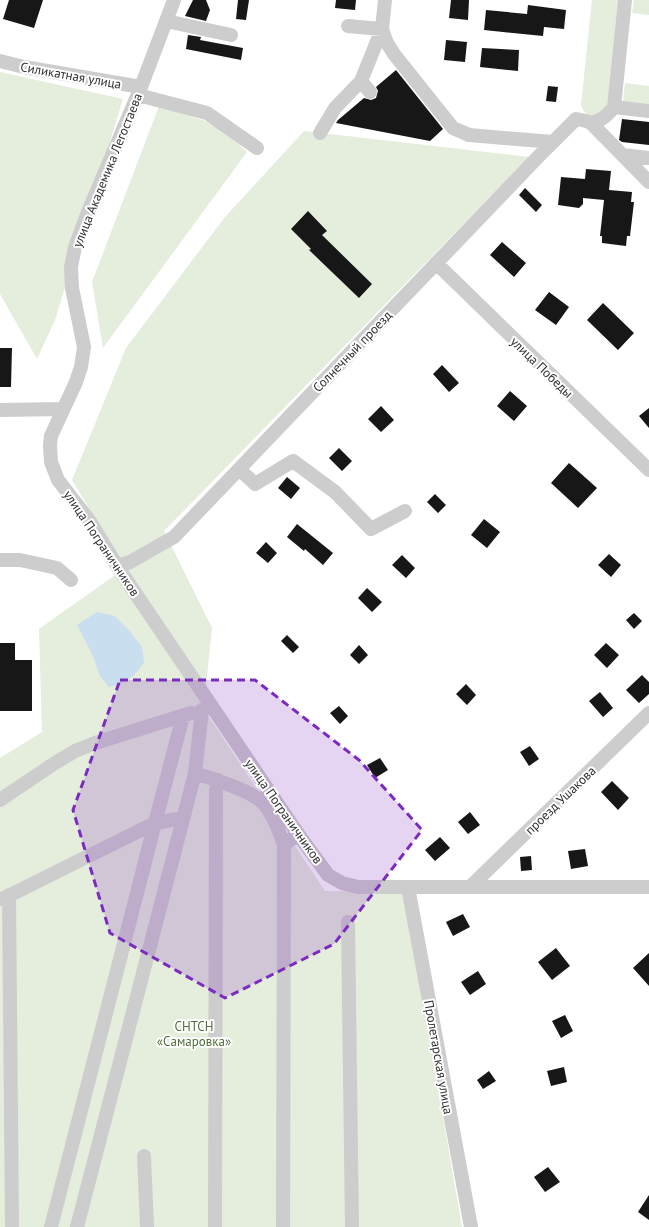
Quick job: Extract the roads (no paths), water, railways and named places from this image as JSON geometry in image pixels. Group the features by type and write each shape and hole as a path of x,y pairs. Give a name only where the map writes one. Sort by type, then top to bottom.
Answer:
{"street":[{"name":"улица Академика Легостаева","path":"58,480 51,462 51,436 76,382 84,347 72,288 71,267 75,247 88,212 140,91 174,0"},
{"path":"320,133 335,108 366,86 382,29 385,0"},
{"path":"625,0 614,106 608,115 601,121 591,124 649,182"},
{"path":"166,21 231,35"},
{"path":"348,26 382,29"},
{"path":"382,29 387,43 394,54 453,128 469,135 553,142"},
{"name":"Силикатная улица","path":"0,61 140,91 207,113 257,148"},
{"path":"614,106 649,111"},
{"name":"Солнечный проезд","path":"117,566 130,562 174,536 576,119 586,121 591,124"},
{"path":"623,155 649,158"},
{"name":"улица Победы","path":"436,263 649,470"},
{"path":"0,410 63,409"},
{"path":"239,469 255,484 293,460 335,492 371,529 405,511"},
{"name":"улица Пограничников","path":"58,480 89,520 207,708 328,874 342,883 358,887 649,887"},
{"path":"0,560 20,560 57,568 71,580"},
{"path":"0,800 54,763 94,743 207,708 195,773 77,1227"},
{"name":"проезд Ушакова","path":"470,887 649,713"},
{"path":"51,1227 183,716"},
{"path":"195,773 218,780 248,793 263,802 276,823 284,845 284,1227"},
{"path":"215,1227 216,790 218,780"},
{"path":"12,1227 4,898 155,823 183,818"},
{"path":"284,845 298,834"},
{"name":"Пролетарская улица","path":"408,887 471,1227"},
{"path":"348,922 352,1227"},
{"path":"144,1156 147,1227"}],"water":[{"path":"97,612 115,616 129,630 142,647 144,663 141,668 125,682 115,686 109,687 100,676 93,656 77,625"}],"park label":[{"name":"СНТСН «Самаровка»","path":"194,1034"}]}
